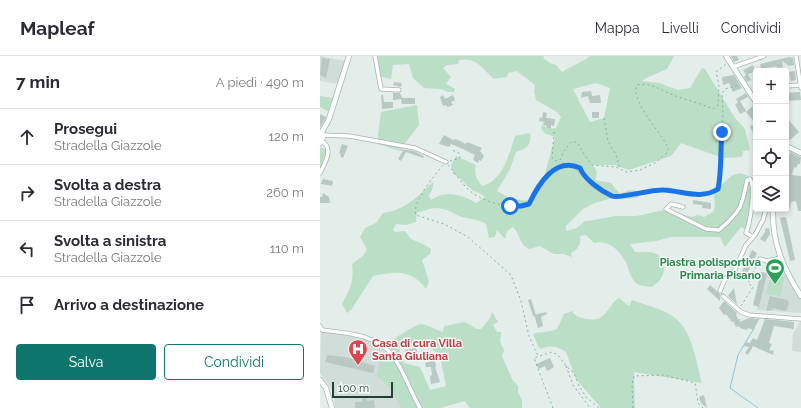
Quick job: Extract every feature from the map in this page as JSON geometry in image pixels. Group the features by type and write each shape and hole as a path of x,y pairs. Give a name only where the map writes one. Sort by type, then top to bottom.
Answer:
{"street":[{"path":"320,173 328,149 327,144 321,142 321,134 330,118 349,56"},
{"path":"375,56 381,89 399,90"},
{"path":"726,56 753,97"},
{"path":"732,65 764,56"},
{"path":"789,86 801,86 800,68 796,56"},
{"path":"321,134 349,136 415,148 446,162"},
{"path":"789,149 801,153"},
{"path":"683,207 671,204 666,209 694,221 706,229 719,230 728,222 743,203 747,180 750,179 752,182 752,200 750,225 746,233 753,237"},
{"path":"720,291 725,279 733,274 746,245 753,237 763,220 765,212"},
{"path":"772,212 772,229 776,249 801,296"},
{"path":"760,259 767,261 781,258"},
{"path":"723,296 741,312 749,315 801,319"},
{"path":"320,326 322,330 349,333 379,343 392,356 420,408"},
{"path":"320,380 328,393 332,408"}],"path":[{"path":"554,132 552,158 556,161 561,159 563,152 572,141 578,143 581,150 586,154 592,165 616,168 626,172 640,170 655,162 668,150 667,145 639,102 635,90 637,85 643,84 661,88 674,95 713,109 718,104 719,85 716,72 718,69 732,65"},
{"path":"446,162 470,191 486,200 510,206 529,204 538,186 550,172 565,166 576,166 580,168 582,174 591,182 612,196 619,197 640,191 664,190 709,195 718,189 721,175 720,150 723,114 722,93 725,89 744,83"},
{"path":"604,118 608,141 616,155 620,170"},
{"path":"452,150 459,153 460,158 446,162 418,200 414,212 416,215 444,224 468,237 511,275 521,301 529,336 538,356"},
{"path":"749,315 740,306 753,287 748,283 760,259"},
{"path":"553,408 551,398 535,365 534,358 552,352 558,355 566,366 574,373 579,386 586,397 599,408"},
{"path":"566,366 573,385 590,408"},
{"path":"633,408 632,384 634,376 664,375 695,383 698,403 703,408"}],"shaded area":[{"path":"320,56 345,61 338,84 320,81"},
{"path":"781,260 801,298 801,313 757,310 767,267 772,262"},
{"path":"800,322 801,352 792,351 793,333"},
{"name":"Casa di cura Villa Santa Giuliana","path":"321,332 347,335 367,340 380,347 392,358 417,408 335,408 334,392 320,373"}],"green space":[{"path":"377,56 544,56 543,58 556,65 562,72 590,56 674,56 667,69 642,81 659,83 678,90 690,88 702,68 705,69 735,118 745,129 750,150 743,151 742,157 723,158 681,143 671,156 629,170 614,165 593,165 597,172 595,180 611,183 620,194 629,190 648,192 636,198 621,199 615,197 595,203 583,209 566,226 566,231 577,228 585,221 615,216 637,216 666,210 692,217 698,215 704,217 713,212 715,206 714,195 711,193 717,190 730,177 741,173 753,180 753,201 750,231 741,227 725,247 720,237 671,237 656,241 630,244 635,252 654,253 663,260 663,275 656,284 651,287 639,285 634,281 624,259 617,250 609,244 599,242 594,243 586,235 580,236 579,244 576,250 571,253 572,257 563,254 554,254 540,246 529,249 525,247 513,227 507,231 505,239 497,230 495,237 489,238 486,224 483,222 459,216 445,209 433,208 417,212 416,222 406,225 396,224 393,230 395,232 405,231 411,239 431,249 430,254 422,260 429,281 426,289 421,282 415,278 402,273 389,273 373,276 351,310 347,313 342,304 351,285 352,264 364,255 367,249 360,237 365,228 376,223 383,213 398,209 411,202 434,181 429,195 431,200 442,195 454,194 465,197 476,203 485,197 471,189 453,174 451,165 456,156 476,165 476,176 482,186 495,179 500,173 515,136 530,133 528,146 516,152 510,169 497,191 513,198 530,200 543,181 555,137 544,133 541,128 542,125 548,129 556,128 561,117 557,112 536,100 534,91 535,85 517,71 508,73 507,77 494,79 479,65 471,60 459,60 458,64 447,65 443,68 451,77 446,84 455,89 454,92 448,92 441,89 424,88 413,78 409,64 393,65 391,79 378,76","holes":["596,83 610,88 604,118 590,122 573,89"]},
{"path":"320,96 333,98 328,111 320,107"},
{"path":"417,105 419,125 405,143 401,151 377,144 381,112"},
{"path":"321,147 330,153 320,176 320,148"},
{"name":"Piastra polisportiva Primaria Pisano","path":"771,273 785,276 780,296 766,294"},
{"path":"619,298 629,306 632,300 660,310 671,315 681,324 690,339 702,383 634,372 635,408 601,408 576,379 566,352 557,347 547,347 541,349 538,346 533,334 557,329 564,314 572,311 575,315 580,317 597,319 606,313"},
{"path":"492,312 498,322 493,325 497,332 501,332 500,342 504,350 502,356 512,379 518,386 518,392 522,400 522,408 470,408 465,401 440,408 401,408 392,390 377,376 380,361 392,348 390,343 410,329 422,324 443,332 444,326 465,322 477,329 481,329 490,318","holes":["421,340 440,356 446,386 430,390 420,367 404,363 399,348"]}],"building":[{"path":"731,56 737,56 739,60 734,62"},
{"path":"789,57 793,58 794,65 789,66 782,61 783,67 777,68 777,66 761,68 760,64"},
{"path":"322,58 330,59 326,78 320,75"},
{"path":"753,65 753,73 748,74 751,80 747,82 744,77 746,75 743,70"},
{"path":"795,71 796,80 791,81 789,72"},
{"path":"734,75 742,88 733,92 729,83 723,85 722,77"},
{"path":"394,82 402,83 401,87 393,85"},
{"path":"591,91 592,96 600,95 601,103 590,103 588,96 581,98 582,92"},
{"path":"800,92 801,100 789,101 789,93"},
{"path":"393,93 400,93 402,98 415,98 415,104 402,104 401,99 393,100"},
{"path":"746,93 748,97 740,101 746,111 740,114 735,104 738,103 736,99"},
{"path":"381,95 383,95 384,102 393,102 393,108 382,109"},
{"path":"443,95 445,99 453,95 455,100 451,102 453,105 448,107 445,105 443,106 440,97"},
{"path":"753,106 753,120 746,112"},
{"path":"543,112 547,113 546,118 555,119 554,126 551,125 551,129 546,128 547,126 543,125 544,122 539,121 540,117 542,118"},
{"path":"592,112 599,112 599,118 592,118"},
{"path":"320,114 326,117 320,128"},
{"path":"789,120 799,132 790,140 789,139"},
{"path":"753,125 753,134 750,126"},
{"path":"444,135 453,140 456,139 466,144 467,142 482,148 480,151 484,156 481,161 479,160 478,163 473,160 475,155 451,144 449,147 439,144"},
{"path":"342,144 348,146 343,158 339,153"},
{"path":"400,149 414,151 424,156 423,158 406,152 401,161 398,159 403,151"},
{"path":"790,152 801,157 800,164 798,164 796,168 794,167 792,175 801,176 801,211 798,211 796,201 791,202 789,209"},
{"path":"323,179 333,181 332,186 321,184"},
{"path":"323,193 329,197 330,203 320,203 320,197 322,197"},
{"path":"693,200 711,203 711,209 702,208 702,205 693,204"},
{"path":"786,217 795,260 790,261 780,218"},
{"path":"769,228 770,234 765,242 760,239 765,232 765,229"},
{"path":"752,250 757,253 746,276 741,274"},
{"path":"780,266 783,272 777,274 775,269"},
{"path":"761,272 767,273 759,307 753,305"},
{"path":"710,285 720,294 720,301 707,289"},
{"path":"734,288 736,300 737,304 728,296"},
{"path":"770,296 787,300 789,302 787,310 785,311 773,308 773,310 766,311"},
{"path":"531,299 536,315 533,316 528,300"},
{"path":"724,301 737,313 736,315 738,319 740,319 740,322 749,318 758,319 754,330 748,328 747,330 740,328 739,326 736,327 733,321 732,322 726,314 724,315 719,308"},
{"path":"546,312 547,314 541,317 543,326 538,328 534,315"},
{"path":"765,319 794,322 794,329 774,326 769,343 772,344 769,350 774,351 773,355 753,346 748,355 745,353 749,347 744,346 745,342 750,343 753,338 757,340"},
{"path":"416,348 418,354 426,353 426,356 408,360 405,350"},
{"path":"327,355 345,357 375,366 373,373 325,362"},
{"path":"550,358 554,367 547,371 545,366 539,369 536,364"},
{"path":"435,360 435,367 440,382 431,384 431,367 426,367 425,363"},
{"path":"704,395 707,408 701,403 699,397"},
{"path":"366,398 367,401 374,400 375,408 355,408 355,402 362,402 362,399"}],"waterway":[{"path":"756,324 759,318"},
{"path":"753,330 738,355 730,388 758,408"}],"place":[{"name":"Piastra polisportiva Primaria Pisano","path":"775,285"},
{"name":"Casa di cura Villa Santa Giuliana","path":"358,366"}],"route":[{"path":"510,206 529,204 538,186 550,172 565,166 576,166 580,168 582,174 591,182 612,196 619,197 640,191 664,190 709,195 718,189 721,175 720,150 722,132"}]}
